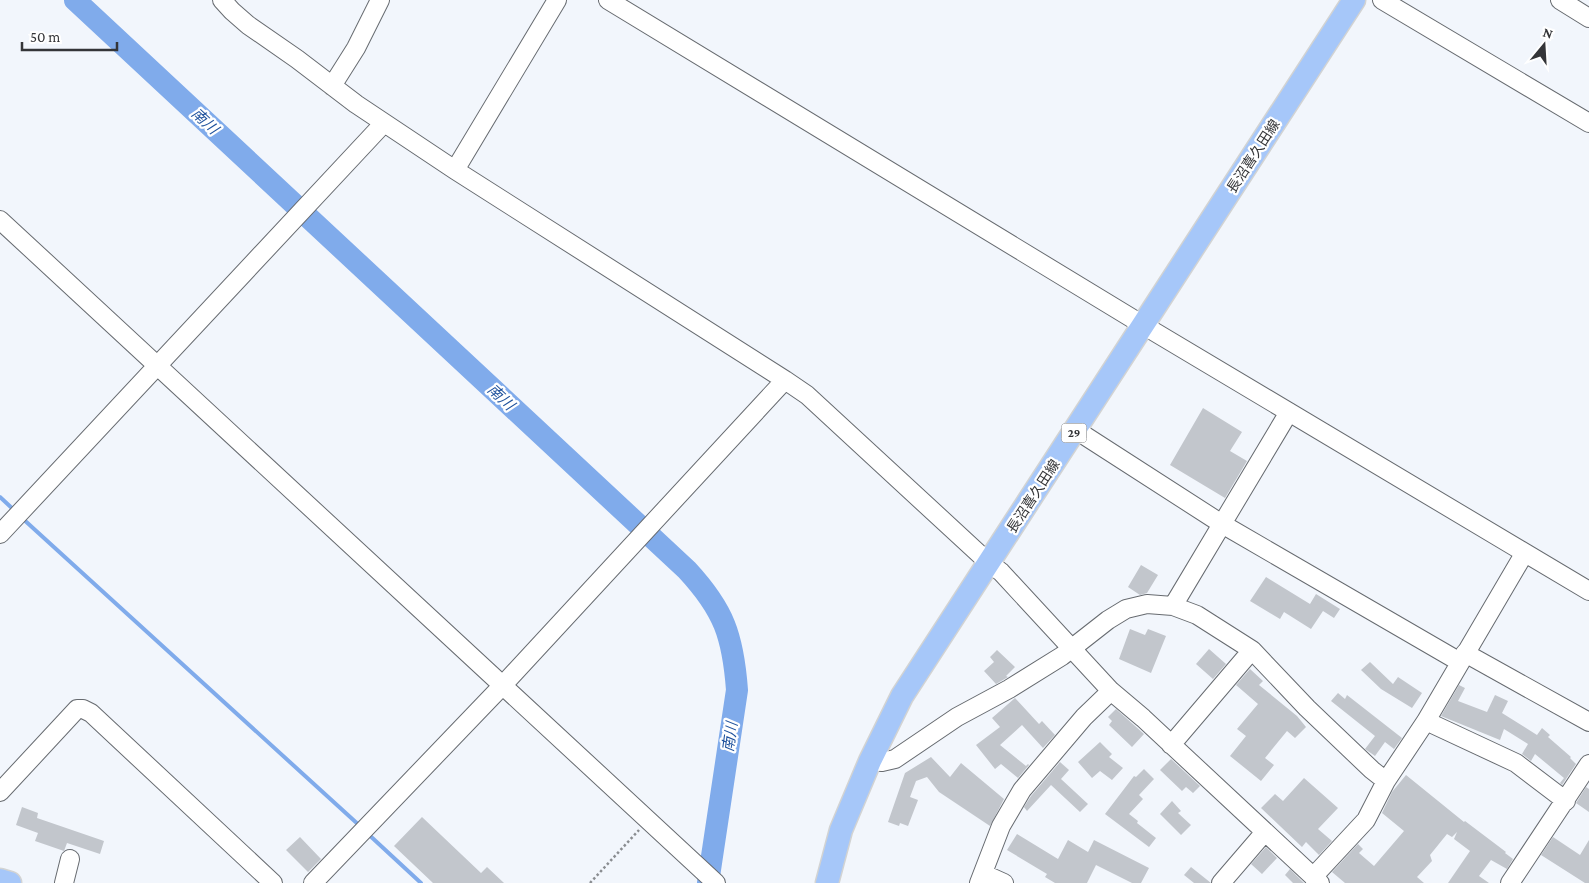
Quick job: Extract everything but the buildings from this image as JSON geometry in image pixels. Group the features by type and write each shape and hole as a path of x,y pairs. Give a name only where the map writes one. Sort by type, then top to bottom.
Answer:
{"main road":[{"name":"長沼喜久田線","path":"827,883 841,830 870,761 902,696 1354,0"},
{"path":"0,880 10,883"}],"street":[{"path":"222,0 248,25 384,123 785,380 822,408 988,563 1001,572 1111,691 1143,718 1316,880 1366,820 1386,781 1426,721 1524,554"},
{"path":"332,86 356,48 380,0"},
{"path":"455,170 557,0"},
{"path":"608,0 1143,325 1524,554 1589,591"},
{"path":"1382,0 1589,123"},
{"path":"1560,0 1589,18"},
{"path":"0,534 384,123"},
{"path":"0,220 709,877"},
{"path":"314,883 502,686 785,380"},
{"path":"1173,606 1289,412"},
{"path":"1076,430 1222,524 1462,658 1589,722"},
{"path":"870,761 882,762 895,759 956,717 1009,689 1073,649 1108,620 1126,609 1147,604 1173,606 1197,615 1252,650 1314,715 1386,781"},
{"path":"1170,745 1252,650"},
{"path":"1004,883 981,878 1001,826 1022,790 1084,717 1111,691"},
{"path":"0,792 77,709 83,709 92,713 273,883"},
{"path":"1426,721 1516,763 1566,801"},
{"path":"1511,883 1589,764"},
{"path":"1220,883 1264,832"},
{"path":"64,883 70,859"}],"path":[{"path":"590,883 641,828 651,822"}],"waterway":[{"name":"南川","path":"75,0 700,584 718,611 729,639 733,654 737,690 708,883"},
{"path":"0,497 15,511"},
{"path":"22,518 360,826"},
{"path":"367,833 421,883"}]}
